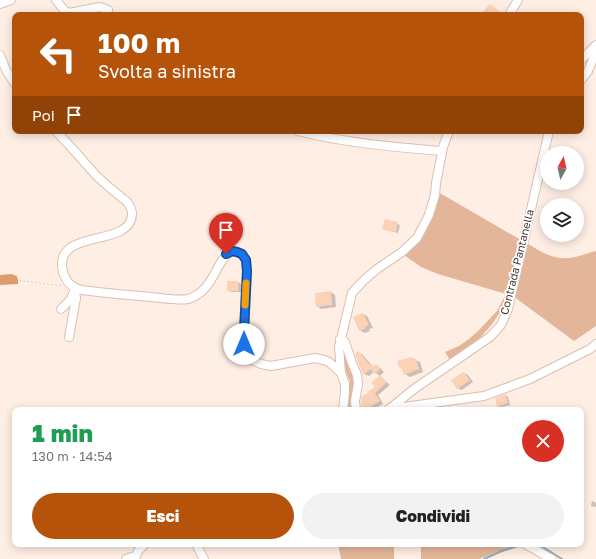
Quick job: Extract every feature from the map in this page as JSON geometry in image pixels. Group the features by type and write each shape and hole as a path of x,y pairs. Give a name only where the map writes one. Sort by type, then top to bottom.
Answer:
{"street":[{"path":"0,4 11,0"},
{"path":"56,0 67,12"},
{"path":"511,12 518,0"},
{"path":"74,12 100,7 108,10"},
{"path":"584,57 596,45"},
{"path":"584,76 588,71 596,52"},
{"path":"0,55 6,70 12,79"},
{"path":"59,134 99,178 127,202 132,211 129,224 122,231 74,245 67,251 62,259 64,276 72,286 76,298 69,337"},
{"path":"310,134 364,144 442,152"},
{"path":"343,407 345,384 341,373 339,347 352,293 377,269 402,252 417,238 429,215 435,195 442,152 448,134"},
{"name":"Contrada Pantanella","path":"392,407 414,389 490,337 501,324 508,309 548,134"},
{"path":"72,286 81,290 149,297 188,299 203,291 226,254 232,251 237,252 242,254 246,260 247,271 244,344 247,353 252,360 271,366 320,358 329,362 341,373"},
{"path":"61,309 71,299 72,286"},
{"path":"340,339 344,342 357,375 358,384 355,401 356,407"},
{"path":"409,407 484,396 530,379 590,349 596,344"},
{"path":"126,559 135,557 138,550 142,547"},
{"path":"198,547 204,559"},
{"path":"530,547 552,559"}],"path":[{"path":"0,283 8,281 23,281 60,286 72,286"}],"shaded area":[{"path":"438,192 521,240 502,309 481,337 450,360 445,352 459,346 478,331 497,311 506,294 438,274 421,267 404,255 414,246"},
{"path":"525,242 546,254 563,258 596,251 596,326 574,341 513,296"},
{"path":"11,274 17,276 18,284 0,285 0,275"},
{"path":"345,348 355,373 353,407 347,406 350,381 343,364 343,349"},
{"path":"339,547 394,547 394,559 341,559"},
{"path":"421,547 512,547 479,559 421,559"}],"building":[{"path":"490,4 500,12 483,12"},
{"path":"385,219 398,222 396,232 382,229"},
{"path":"227,281 238,281 239,291 227,291"},
{"path":"331,291 332,305 316,307 315,293"},
{"path":"363,313 369,325 359,331 353,317"},
{"path":"358,351 372,367 376,364 380,369 375,374 370,369 364,375 355,354"},
{"path":"412,357 413,360 416,359 419,369 404,375 401,367 399,368 397,361"},
{"path":"463,372 470,380 457,389 451,380"},
{"path":"380,375 387,382 375,393 380,401 370,407 362,407 361,397 375,387 371,383"},
{"path":"505,394 508,403 497,407 495,398"}],"waterway":[{"path":"484,559 515,547"},
{"path":"543,547 562,559"}],"slow traffic":[{"path":"245,305 246,283"}],"route":[{"path":"226,254 232,251 237,252 242,254 246,260 247,271 244,344"}]}
